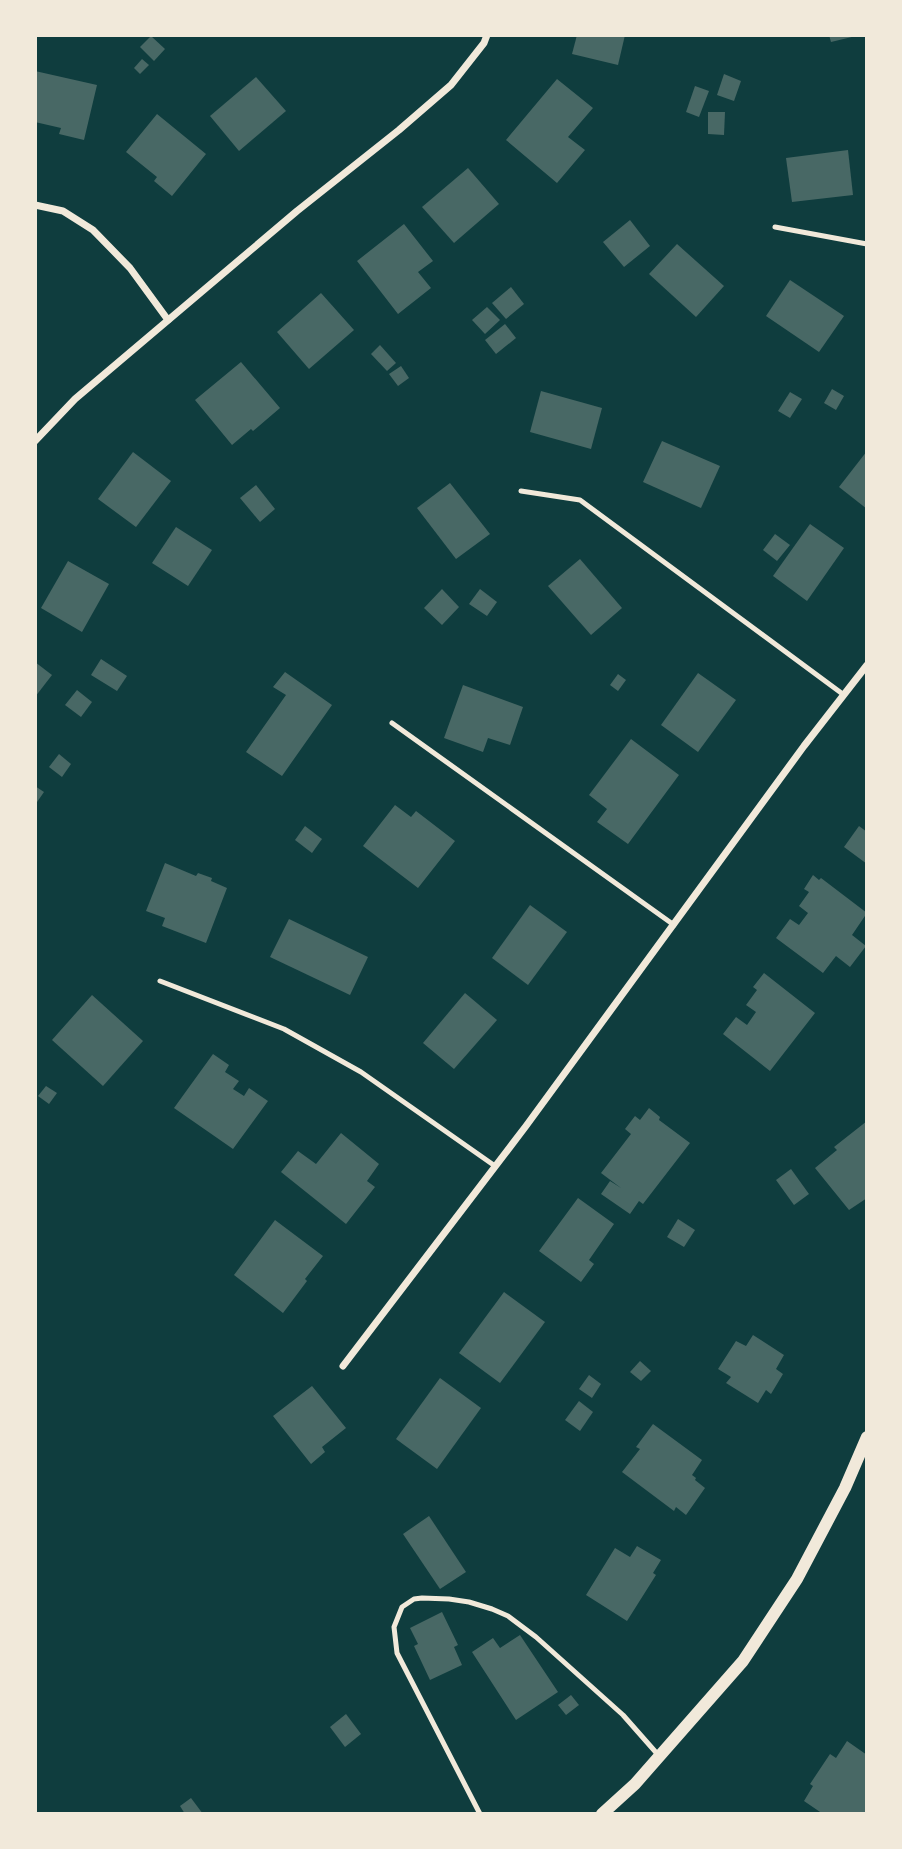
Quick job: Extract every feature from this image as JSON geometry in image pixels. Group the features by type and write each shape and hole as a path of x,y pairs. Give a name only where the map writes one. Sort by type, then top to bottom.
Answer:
{"street":[{"path":"35,441 75,399 451,85 484,43 487,35"},
{"path":"35,205 63,211 93,230 130,268 168,320"},
{"path":"343,1366 867,665"},
{"path":"603,1814 660,1757 743,1661 797,1579 845,1488 867,1437"}],"lane":[{"path":"775,227 867,244"},
{"path":"521,491 580,500 844,695"},
{"path":"392,723 674,925"},
{"path":"160,981 284,1028 361,1072 495,1166"},
{"path":"480,1814 397,1653 394,1627 402,1607 414,1599 438,1598 469,1602 508,1616 536,1637 623,1715 660,1757"}],"building":[{"path":"577,35 625,35 618,65 572,54"},
{"path":"829,35 856,35 856,36 831,42"},
{"path":"151,36 165,49 154,61 140,47"},
{"path":"142,59 149,65 140,74 134,68"},
{"path":"35,71 97,85 84,140 59,134 61,128 35,122"},
{"path":"724,74 741,81 734,101 717,95"},
{"path":"256,77 286,111 239,151 210,116"},
{"path":"557,79 593,108 568,137 585,150 557,183 506,140"},
{"path":"695,86 709,91 699,117 686,112"},
{"path":"708,112 725,112 724,135 708,134"},
{"path":"157,114 206,154 172,196 154,181 157,177 126,152"},
{"path":"848,150 853,195 792,202 786,158"},
{"path":"468,168 499,204 454,243 422,207"},
{"path":"630,220 650,246 624,267 603,242"},
{"path":"404,224 433,261 418,272 431,288 398,314 357,261"},
{"path":"677,244 724,286 696,317 649,274"},
{"path":"790,280 844,316 819,352 766,316"},
{"path":"511,287 524,304 506,319 492,303"},
{"path":"321,293 354,330 309,369 277,332"},
{"path":"487,307 500,320 485,334 472,320"},
{"path":"505,324 516,338 496,354 485,340"},
{"path":"380,345 396,363 387,371 371,354"},
{"path":"241,362 280,408 232,445 195,400"},
{"path":"401,366 409,378 398,386 389,374"},
{"path":"832,389 844,396 836,410 824,403"},
{"path":"541,391 602,408 591,449 530,432"},
{"path":"790,392 802,399 790,418 778,411"},
{"path":"662,441 720,466 701,508 643,482"},
{"path":"867,451 867,509 839,487"},
{"path":"133,452 171,481 136,527 98,499"},
{"path":"450,483 490,534 456,559 417,508"},
{"path":"256,485 275,509 260,522 240,498"},
{"path":"810,524 844,548 807,601 773,576"},
{"path":"176,527 212,550 188,586 152,563"},
{"path":"775,534 790,545 777,561 763,550"},
{"path":"580,559 622,608 591,635 548,586"},
{"path":"68,561 109,584 82,632 41,608"},
{"path":"442,589 459,607 442,625 424,608"},
{"path":"480,589 497,602 487,616 469,604"},
{"path":"101,659 127,676 117,691 91,675"},
{"path":"35,662 52,675 35,697"},
{"path":"285,672 332,705 282,776 246,752 286,695 273,687"},
{"path":"698,673 736,700 698,752 661,725"},
{"path":"618,674 626,680 618,691 610,685"},
{"path":"463,685 523,707 510,745 488,738 483,752 444,738"},
{"path":"77,690 92,702 81,717 65,705"},
{"path":"631,739 679,775 628,844 597,822 607,809 589,795"},
{"path":"59,754 71,764 62,777 49,767"},
{"path":"35,786 44,792 35,805"},
{"path":"395,805 411,817 416,811 455,841 418,888 363,846"},
{"path":"305,826 322,839 312,853 295,840"},
{"path":"859,826 867,832 867,864 844,847"},
{"path":"165,863 196,876 198,873 212,878 211,881 227,888 206,943 162,926 165,918 146,911"},
{"path":"813,875 819,880 821,878 867,913 852,935 866,946 850,967 836,956 823,973 776,938 790,919 799,925 808,913 799,906 809,892 804,889"},
{"path":"530,905 567,932 528,985 492,958"},
{"path":"289,919 368,957 350,995 270,957"},
{"path":"764,973 815,1013 770,1071 723,1034 736,1017 747,1025 756,1012 746,1005 757,990 753,987"},
{"path":"465,993 497,1020 454,1069 423,1043"},
{"path":"92,995 143,1041 103,1086 52,1040"},
{"path":"213,1054 229,1065 225,1072 239,1081 233,1089 244,1096 249,1088 268,1101 233,1149 174,1108"},
{"path":"46,1086 57,1093 49,1104 38,1096"},
{"path":"649,1108 660,1117 659,1120 690,1143 643,1204 639,1201 630,1214 601,1194 610,1181 621,1188 601,1173 631,1134 625,1129 635,1116 640,1120"},
{"path":"867,1121 867,1198 849,1210 815,1168 837,1150 834,1147"},
{"path":"341,1133 379,1164 367,1181 375,1187 346,1224 281,1172 298,1151 316,1164"},
{"path":"791,1169 809,1194 794,1205 776,1180"},
{"path":"578,1198 614,1224 589,1260 594,1264 581,1282 539,1251"},
{"path":"678,1219 695,1230 684,1247 667,1237"},
{"path":"275,1220 323,1256 283,1313 234,1275"},
{"path":"504,1292 545,1322 500,1383 459,1353"},
{"path":"753,1335 784,1355 776,1369 783,1374 771,1394 766,1390 758,1403 726,1383 731,1377 718,1369 736,1341 746,1346"},
{"path":"640,1361 651,1371 641,1381 630,1372"},
{"path":"589,1375 601,1384 592,1398 579,1389"},
{"path":"440,1378 481,1408 437,1469 396,1439"},
{"path":"312,1386 346,1428 322,1447 325,1452 311,1464 273,1416"},
{"path":"579,1401 593,1412 580,1431 565,1420"},
{"path":"653,1424 702,1460 692,1475 705,1488 686,1515 676,1507 674,1511 622,1472 640,1449 636,1447"},
{"path":"429,1516 466,1572 440,1589 403,1534"},
{"path":"637,1546 661,1560 653,1573 656,1575 627,1621 586,1595 615,1548 630,1557"},
{"path":"442,1612 458,1645 454,1647 462,1665 430,1680 414,1646 418,1644 410,1628"},
{"path":"520,1635 558,1692 516,1720 472,1652 493,1638 500,1648"},
{"path":"571,1695 579,1705 566,1715 558,1705"},
{"path":"346,1714 361,1734 345,1747 330,1727"},
{"path":"847,1741 867,1755 867,1812 823,1814 804,1801 813,1786 810,1784 830,1754 836,1758"},
{"path":"191,1798 203,1814 185,1814 180,1806"}]}
